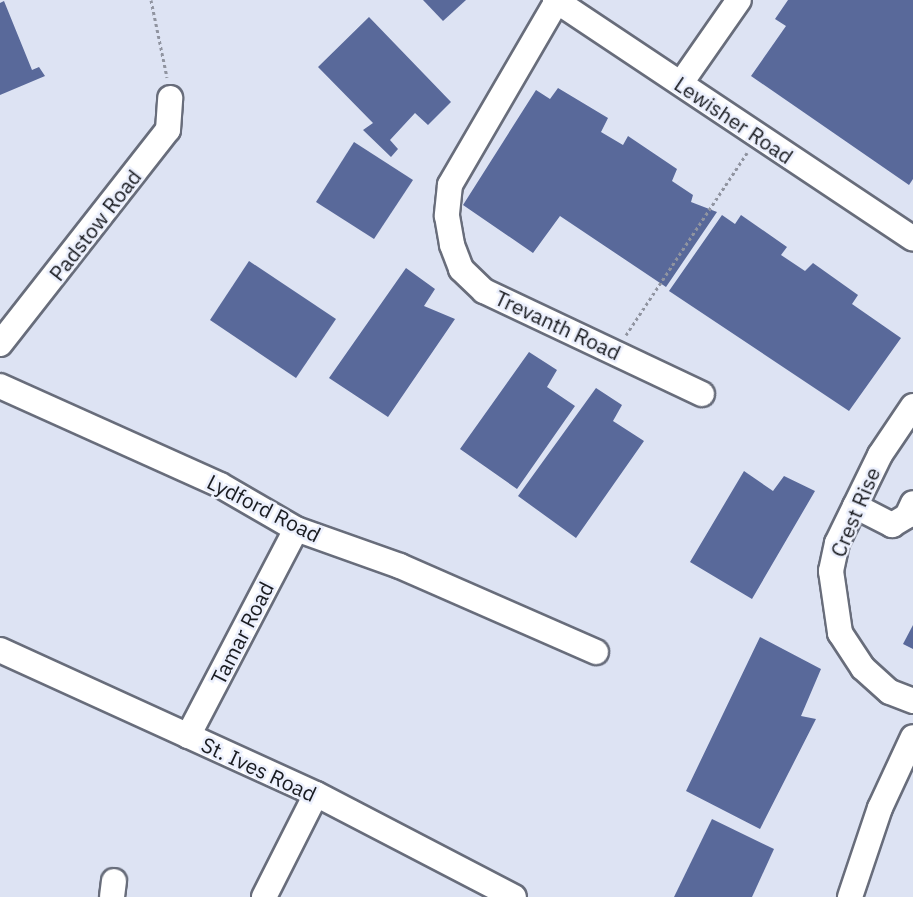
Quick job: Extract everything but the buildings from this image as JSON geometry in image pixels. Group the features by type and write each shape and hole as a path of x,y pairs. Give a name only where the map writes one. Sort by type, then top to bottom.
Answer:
{"street":[{"path":"681,83 739,0"},
{"name":"Lewisher Road","path":"556,1 913,239"},
{"name":"Trevanth Road","path":"556,1 450,185 450,235 461,269 484,291 616,351 702,394"},
{"name":"Padstow Road","path":"0,344 168,130 170,98"},
{"name":"Lydford Road","path":"0,386 220,485 296,529 400,566 596,652"},
{"name":"Crest Rise","path":"913,406 880,455 837,543 831,570 840,633 863,668 890,692 913,701"},
{"path":"855,506 892,525 907,516 913,503"},
{"name":"Tamar Road","path":"188,736 296,529"},
{"name":"St. Ives Road","path":"0,650 316,794 514,897"},
{"path":"849,897 880,808 913,737"},
{"path":"264,897 316,794"}],"path":[{"path":"151,0 158,16 170,98"},
{"path":"616,351 758,137"}]}
